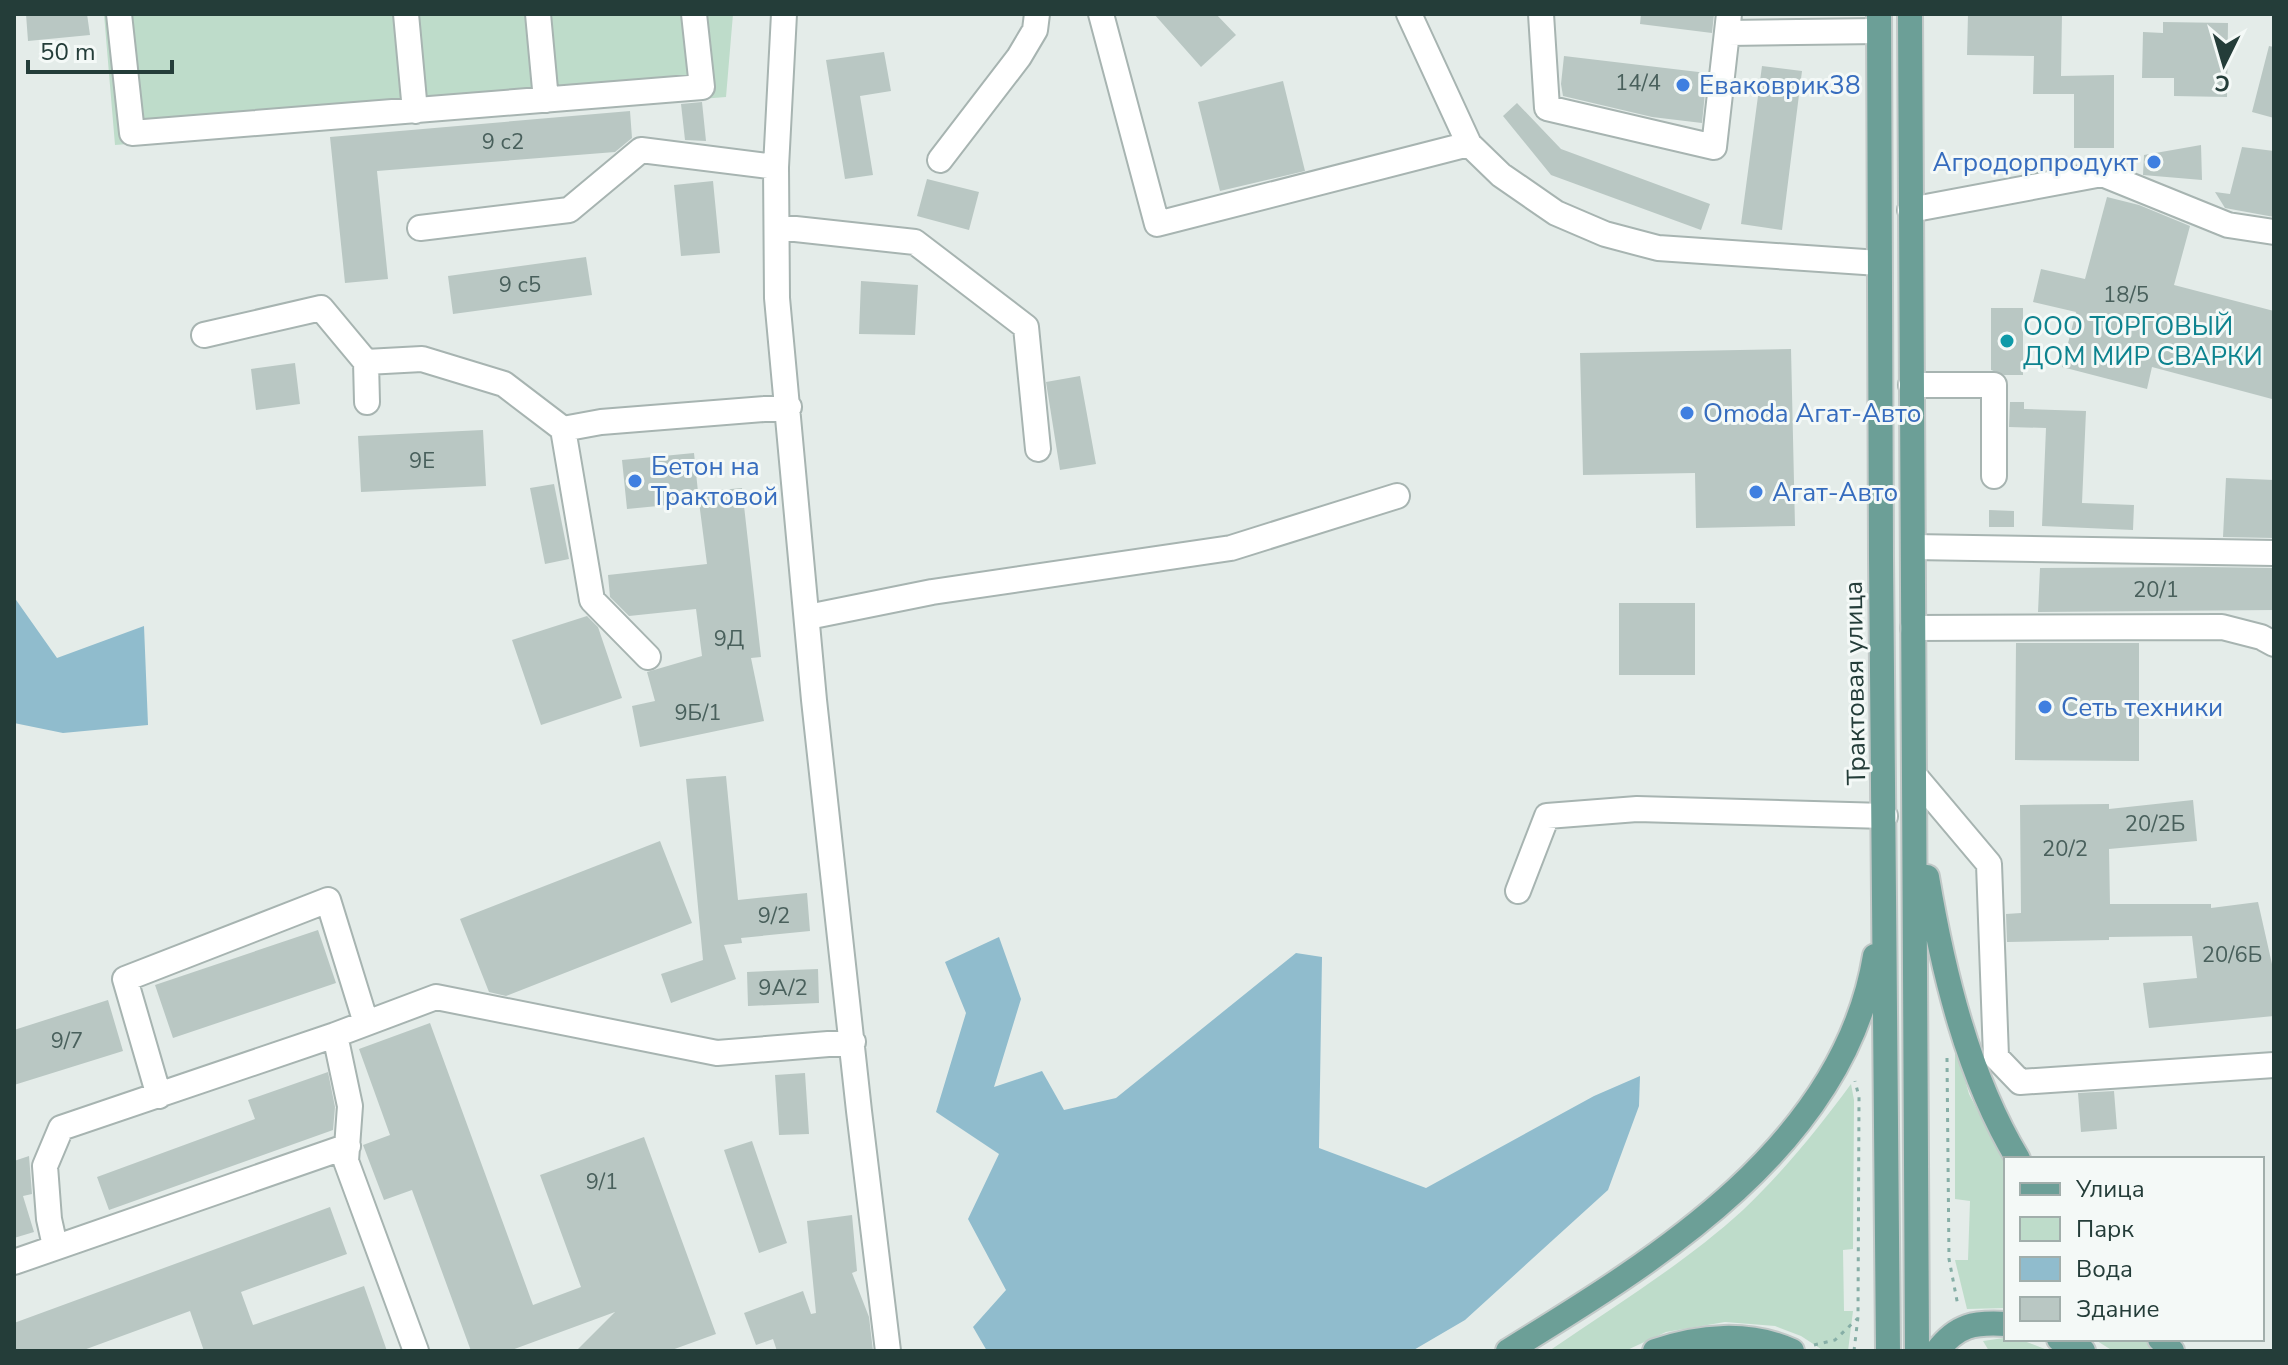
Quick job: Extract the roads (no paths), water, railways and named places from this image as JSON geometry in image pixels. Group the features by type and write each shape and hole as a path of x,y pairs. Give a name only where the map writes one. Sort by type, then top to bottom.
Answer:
{"main road":[{"path":"1910,14 1917,1351"},
{"name":"Трактовая улица","path":"1879,23 1888,1351"},
{"path":"1915,808 1934,923 1967,1046 1986,1098 2017,1157"},
{"path":"1508,1351 1689,1230 1751,1176 1793,1128 1824,1088 1851,1038 1870,984 1885,890"},
{"path":"1937,1351 1953,1333 1967,1327 2004,1324"},
{"path":"1655,1351 1681,1343 1728,1337 1803,1348"},
{"path":"2063,1341 2083,1351"}],"lane":[{"path":"119,14 132,133 702,87 694,14"},
{"path":"406,14 415,111"},
{"path":"538,14 546,100"},
{"path":"784,14 776,167 777,298 814,700 888,1351"},
{"path":"940,160 1019,57 1035,30 1037,14"},
{"path":"1101,14 1157,224 1469,144"},
{"path":"1409,14 1469,144 1501,175 1556,213 1605,234 1658,248 1879,263"},
{"path":"1541,14 1547,108 1714,147 1729,24 1879,23"},
{"path":"420,228 569,210 641,150 776,167"},
{"path":"1910,210 2102,174 2228,225 2274,232"},
{"path":"777,227 915,242 1026,327 1038,449"},
{"path":"204,335 321,308 366,362 367,402"},
{"path":"366,362 422,359 504,384 563,429 592,600 648,657"},
{"path":"1911,385 1994,385 1994,476"},
{"path":"563,429 601,422 789,407"},
{"path":"808,617 932,592 1231,548 1397,496"},
{"path":"1913,547 2274,553"},
{"path":"1913,628 2222,627 2261,637 2274,644"},
{"path":"1914,775 1989,864 1996,1057 2020,1082 2274,1065"},
{"path":"1518,891 1547,816 1637,809 1885,816"},
{"path":"159,1096 125,979 328,900 366,1023"},
{"path":"55,1246 49,1219 45,1166 61,1128 335,1035 436,997 717,1053 853,1042"},
{"path":"335,1035 350,1106 346,1161 416,1351"},
{"path":"14,1262 348,1146"}],"water":[{"path":"14,597 57,658 144,626 148,725 63,733 14,723"},
{"path":"999,937 1021,999 994,1087 1042,1071 1064,1110 1116,1098 1296,953 1322,957 1319,1148 1426,1188 1594,1096 1640,1076 1639,1106 1608,1190 1465,1320 1412,1351 987,1351 973,1327 1006,1290 968,1219 999,1154 936,1112 966,1013 945,962"}],"place":[{"name":"Еваковрик38","path":"1683,85"},
{"name":"Агродорпродукт","path":"2154,162"},
{"name":"ООО ТОРГОВЫЙ ДОМ МИР СВАРКИ","path":"2007,341"},
{"name":"Omoda Агат-Авто","path":"1687,413"},
{"name":"Бетон на Трактовой","path":"635,481"},
{"name":"Агат-Авто","path":"1756,492"},
{"name":"Сеть техники","path":"2045,707"}]}
